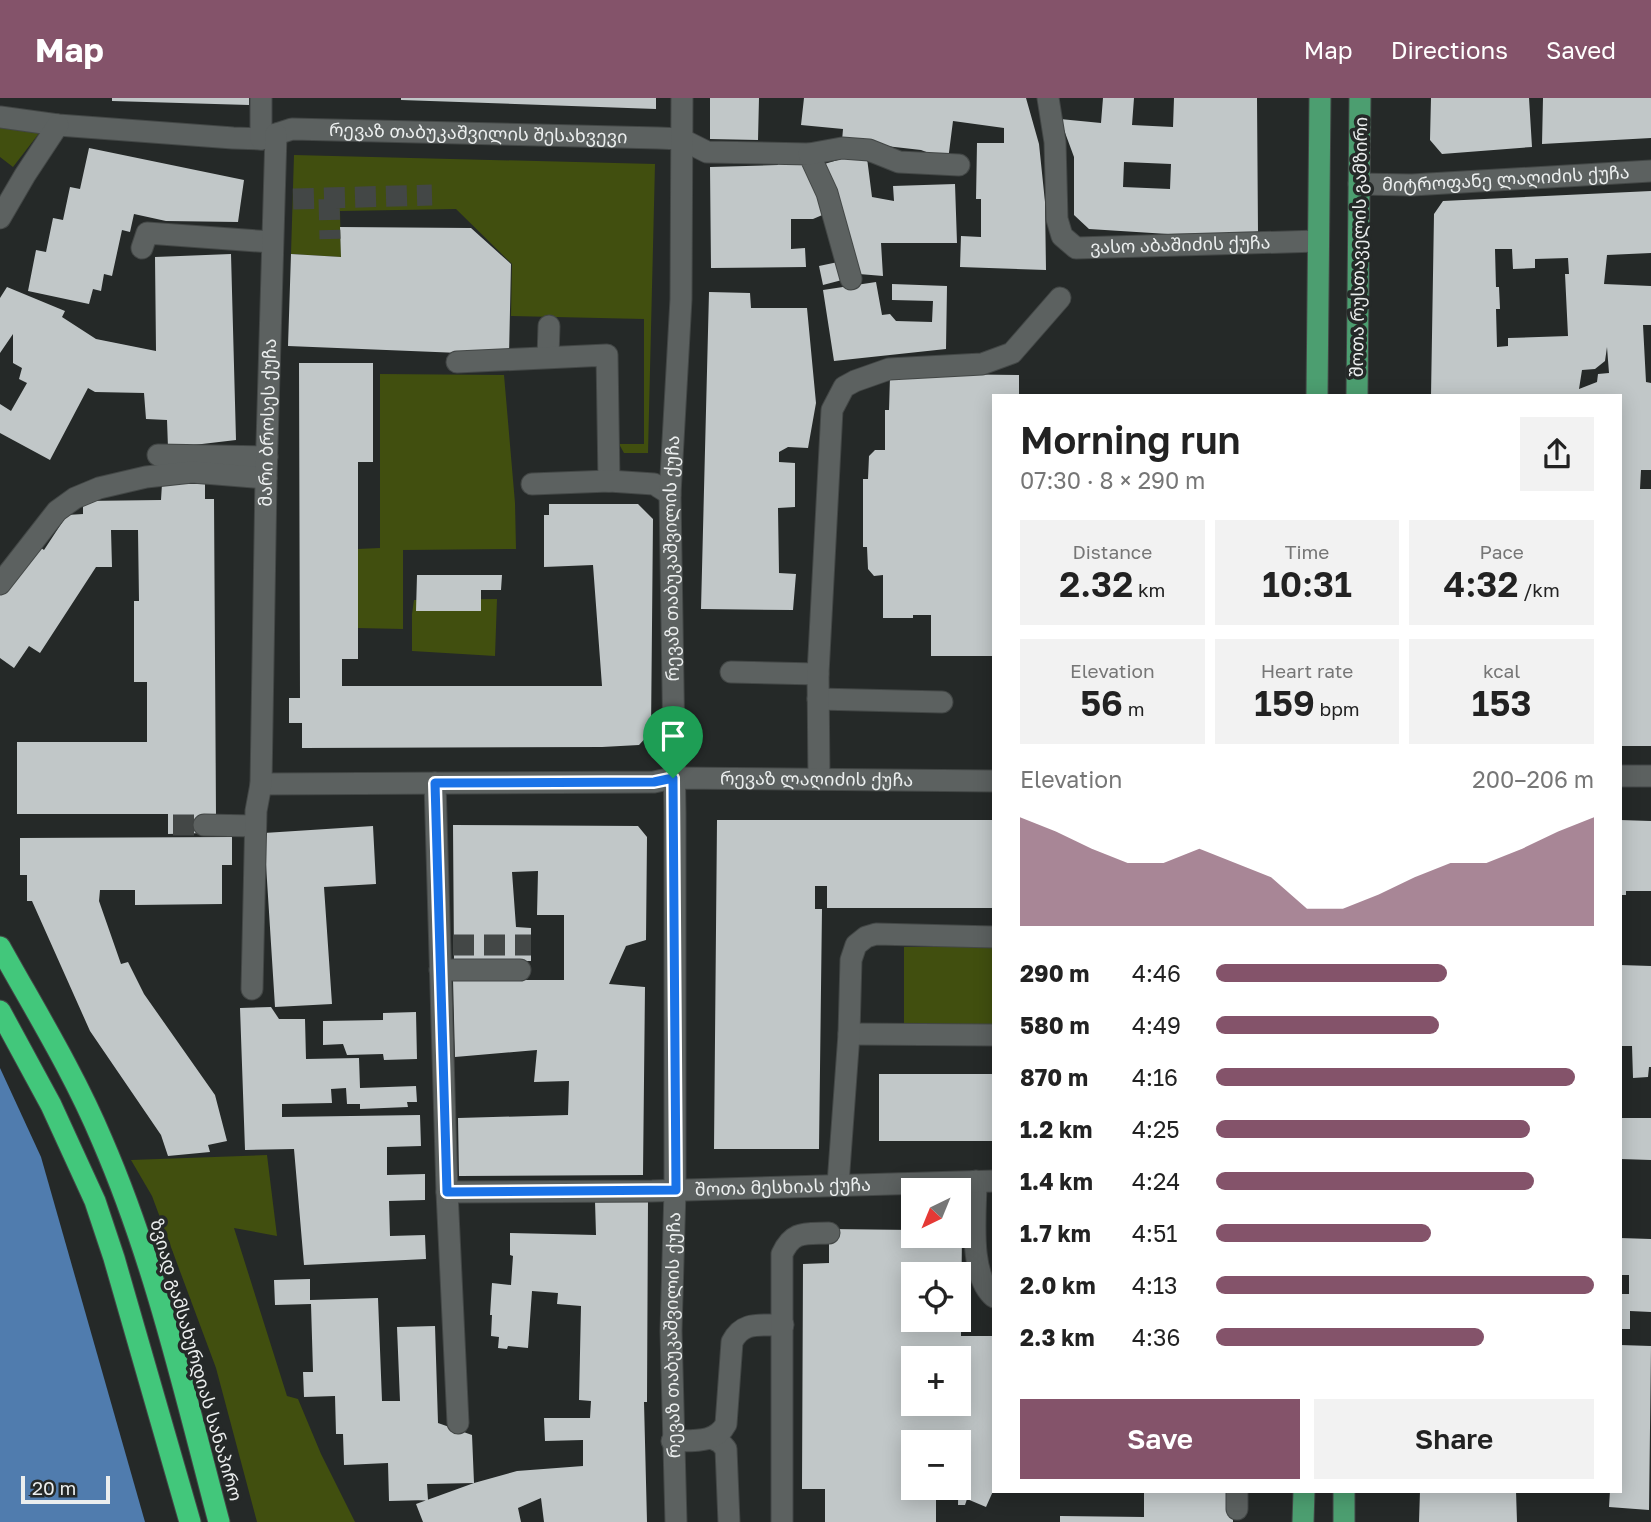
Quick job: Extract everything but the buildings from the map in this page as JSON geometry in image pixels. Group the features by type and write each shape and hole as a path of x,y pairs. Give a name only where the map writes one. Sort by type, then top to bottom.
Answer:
{"highway":[{"name":"ზვიად გამსახურდიას სანაპირო","path":"0,947 79,1091 120,1185 170,1338 219,1522"},
{"path":"0,1011 51,1105 95,1202 114,1258 190,1522"}],"main road":[{"path":"1317,394 1320,98"},
{"name":"შოთა რუსთაველის გამზირი","path":"1357,394 1360,98"},
{"path":"1303,1522 1304,1493"},
{"path":"1344,1493 1344,1522"}],"street":[{"name":"მარი ბროსეს ქუჩა","path":"252,989 255,826 261,784 272,242 283,199 261,98"},
{"name":"რევაზ თაბუკაშვილის ქუჩა","path":"676,1522 671,1331 676,1190 670,494 681,299 682,98"},
{"name":"ვასო აბაშიძის ქუჩა","path":"1048,98 1055,142 1057,219 1062,236 1076,248 1318,241"},
{"path":"0,117 58,125 269,136"},
{"path":"0,218 58,125"},
{"name":"რევაზ თაბუკაშვილის შესახვევი","path":"269,136 292,130 681,139"},
{"path":"681,139 707,152 809,154 842,148 869,150 899,162 959,165"},
{"path":"809,154 827,193 851,279"},
{"name":"მიტროფანე ლაღიძის ქუჩა","path":"1359,184 1412,185 1651,171"},
{"path":"142,248 147,233 272,242"},
{"path":"819,779 818,674 832,410 844,387 889,369 982,364 1012,353 1060,298"},
{"path":"548,357 549,326"},
{"path":"457,362 607,355 609,481"},
{"path":"158,455 267,467"},
{"path":"0,584 57,511 75,498 100,488 146,477 192,471 267,467"},
{"path":"532,484 609,481 654,484 670,494"},
{"path":"731,672 818,674"},
{"path":"818,699 942,702"},
{"path":"1622,776 1651,776"},
{"name":"რევაზ ლაღიძის ქუჩა","path":"261,784 654,782 673,778 992,781"},
{"path":"435,783 446,945 440,970 457,1423"},
{"path":"204,825 255,826"},
{"path":"838,1184 849,1034 851,960 856,945 866,937 876,934 992,937"},
{"path":"440,970 520,970"},
{"path":"849,1034 992,1035"},
{"path":"985,1181 976,1252 982,1282 992,1294"},
{"name":"შოთა მესხიას ქუჩა","path":"447,1192 676,1190 985,1181"},
{"path":"782,1522 782,1254 787,1243 800,1234 829,1233"},
{"path":"673,1441 711,1438 722,1433 726,1424 732,1342 738,1330 746,1326 783,1325"},
{"path":"711,1438 720,1441 726,1449 729,1522"}],"green space":[{"path":"0,123 40,132 13,167 0,157"},
{"path":"294,155 655,164 648,453 624,453 619,444 644,444 644,319 511,316 512,264 456,209 340,211 341,257 291,254"},
{"path":"380,374 504,375 515,503 516,549 403,550 403,629 357,628 357,549 380,548"},
{"path":"497,599 495,656 412,651 414,600"},
{"path":"904,947 992,947 992,1027 904,1027"},
{"path":"267,1155 277,1236 234,1228 287,1396 298,1399 321,1454 355,1522 257,1522 216,1368 152,1196 131,1160"}],"water":[{"path":"0,1068 41,1157 145,1522 0,1522"}],"tunnel":[{"path":"293,199 432,195"},
{"path":"329,199 330,239"},
{"path":"173,825 204,825"},
{"path":"453,945 531,945"}],"route":[{"path":"673,778 676,1190 447,1192 435,783 654,782 673,778"}]}
